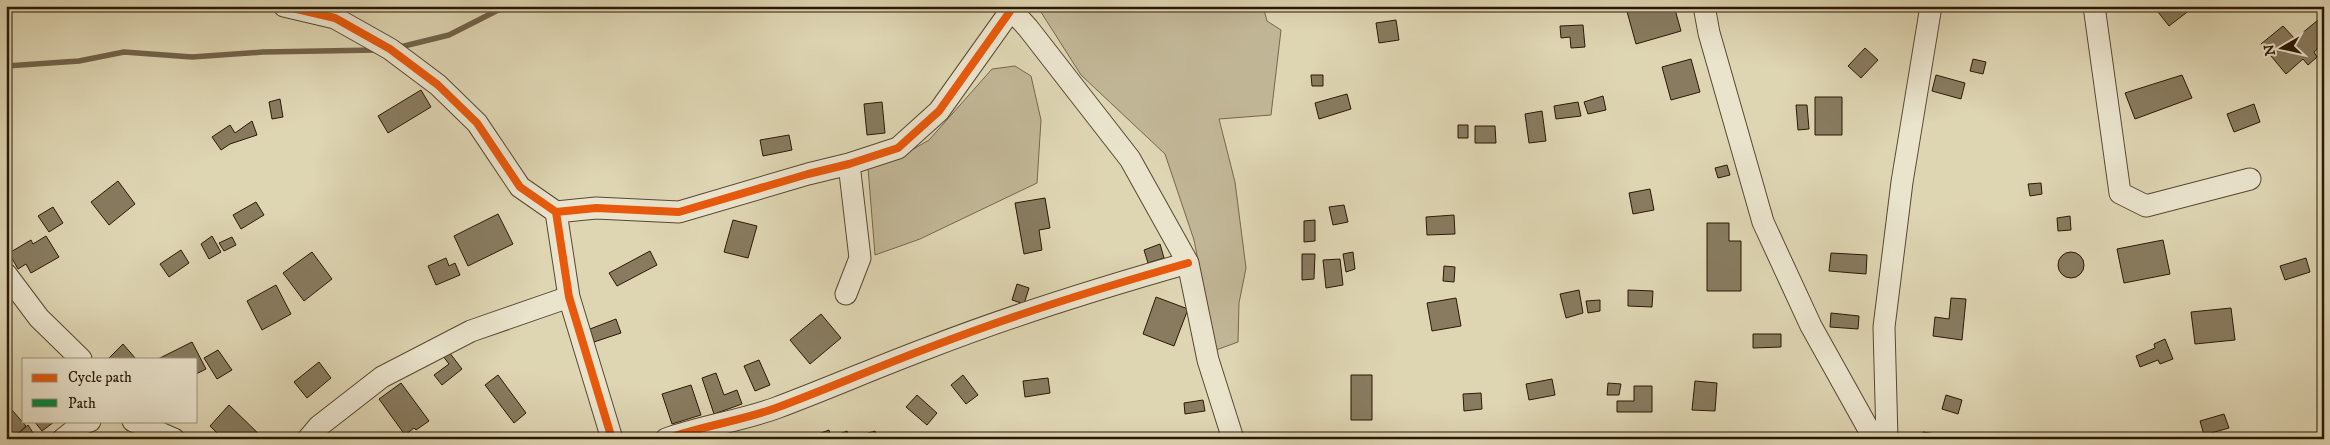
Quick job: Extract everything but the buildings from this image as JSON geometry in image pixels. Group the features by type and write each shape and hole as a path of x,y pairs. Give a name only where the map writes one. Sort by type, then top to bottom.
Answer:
{"street":[{"path":"284,6 335,18 390,49 438,84 476,123 520,187 556,212 596,208 679,212 808,174 850,164 898,148 939,111 984,51 1010,8 1028,28 1130,159 1188,263 1208,360 1234,439"},
{"path":"1704,6 1709,33 1763,222 1812,326 1874,439"},
{"path":"1887,439 1884,327 1902,182 1931,6"},
{"path":"2094,6 2120,193 2146,206 2250,179"},
{"path":"846,294 860,258 850,164"},
{"path":"556,212 569,296 612,439"},
{"path":"666,439 754,416 845,383 927,348 1003,320 1089,291 1188,263"},
{"path":"6,274 39,318 80,358"},
{"path":"308,439 319,426 382,377 471,331 569,296"},
{"path":"63,439 87,422"},
{"path":"135,422 174,439"}],"shaded area":[{"path":"1044,6 1263,6 1267,21 1281,30 1271,115 1219,119 1235,182 1246,268 1239,303 1238,342 1216,350 1194,240 1165,154 1081,75 1039,9"},
{"path":"1015,66 1031,76 1041,120 1037,183 920,239 875,255 868,168 905,154 929,140 992,69"}],"waterway":[{"path":"396,48 449,35 506,6"},
{"path":"6,66 79,61 124,52 192,57 263,52 377,50"}],"cycle path":[{"path":"284,6 335,18 390,49 438,85 477,123 520,187 556,212 569,297 612,439"},
{"path":"556,212 596,208 679,212 808,174 849,164 898,148 939,111 1011,10"},
{"path":"666,439 776,408 992,324 1089,292 1188,263"}]}
